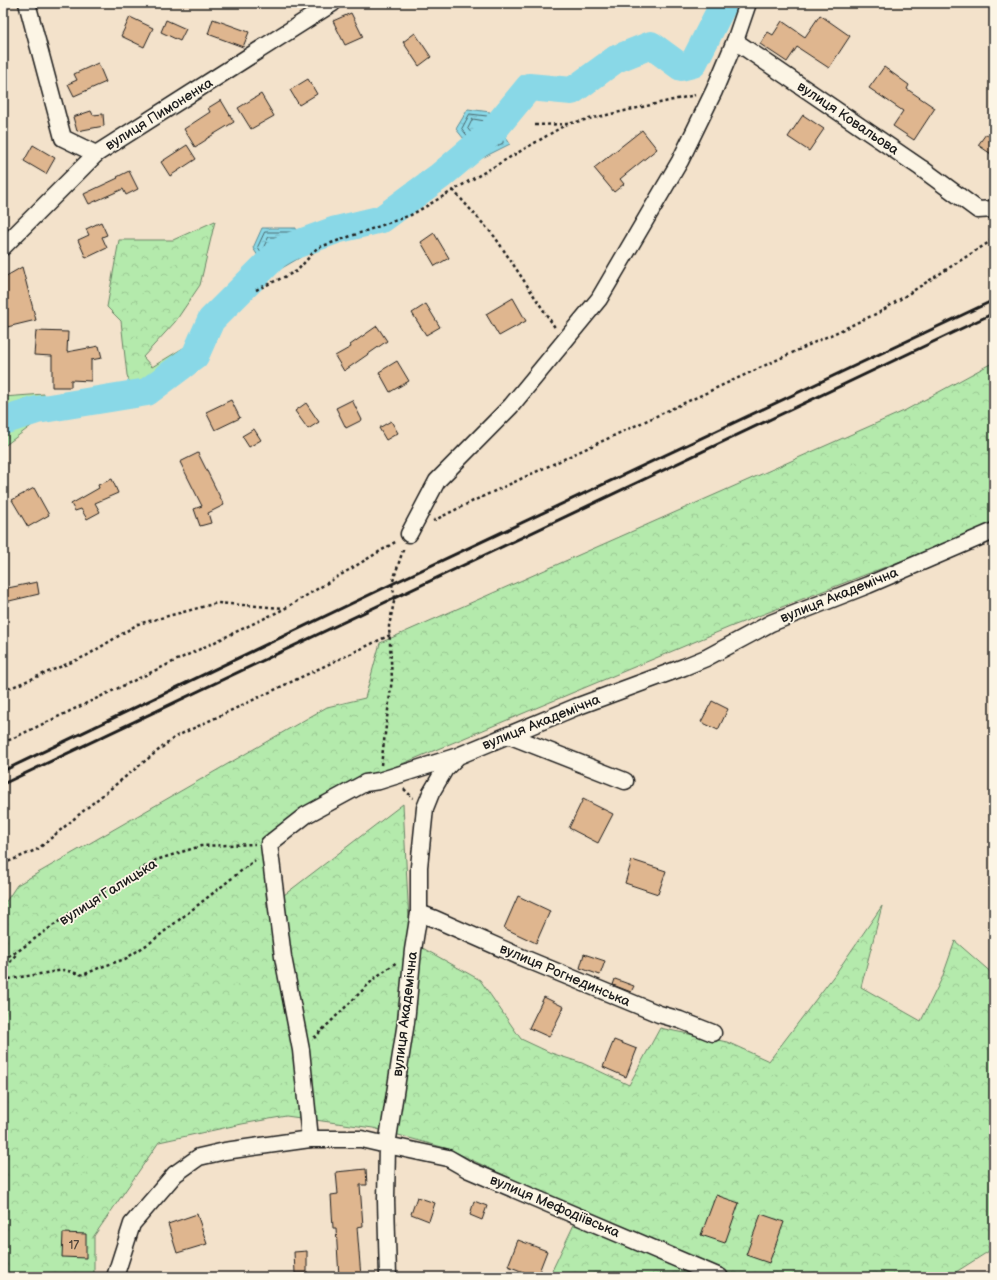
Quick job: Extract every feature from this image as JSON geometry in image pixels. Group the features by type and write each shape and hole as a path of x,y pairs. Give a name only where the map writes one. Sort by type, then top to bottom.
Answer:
{"street":[{"path":"27,3 63,138 96,154"},
{"name":"вулиця Пимоненка","path":"3,247 96,154 332,3"},
{"path":"409,534 437,481 511,406 599,299 680,161 714,91 735,41 748,3"},
{"name":"вулиця Ковальова","path":"735,41 921,168 978,210 994,209"},
{"name":"вулиця Академічна","path":"387,1145 406,1022 413,950 419,913 419,867 425,808 444,769 458,756 576,707 706,658 771,622 868,585 994,531"},
{"path":"508,735 625,781"},
{"path":"310,1139 301,1050 283,957 270,847 306,815 365,784 458,756"},
{"name":"вулиця Рогнединська","path":"419,913 659,1014 680,1020 713,1033"},
{"path":"115,1277 132,1224 175,1174 199,1157 225,1151 310,1139 361,1139 387,1145 386,1200 388,1277"},
{"name":"вулиця Мефодіївська","path":"387,1145 448,1158 469,1170 720,1277"}],"path":[{"path":"534,126 567,124 714,91"},
{"path":"256,290 297,271 317,248 411,215 567,124"},
{"path":"453,190 495,237 564,341"},
{"path":"3,743 284,608 409,534 476,500 880,312 994,239"},
{"path":"409,534 392,584 395,597 389,626 392,679 379,780 399,784 425,808"},
{"path":"3,691 86,656 138,624 217,603 284,608"},
{"path":"3,864 38,849 175,737 390,635"},
{"name":"вулиця Галицька","path":"3,959 18,951 73,911 156,860 201,846 270,847"},
{"path":"3,980 64,970 83,975 101,967 125,960 151,942 270,847"},
{"path":"301,1050 376,977 413,950"},
{"path":"3,972 18,951"}],"green space":[{"path":"215,221 200,285 175,322 143,357 152,367 193,342 191,371 137,405 127,375 121,321 107,307 119,240 173,240"},
{"path":"994,362 994,525 730,627 330,794 263,841 267,908 403,804 410,941 480,980 521,1039 551,1053 582,1063 629,1085 660,1028 727,1042 769,1061 836,973 882,906 861,987 921,1021 942,978 955,941 994,975 994,1248 948,1277 549,1277 580,1212 449,1149 373,1128 286,1116 159,1142 94,1236 94,1277 3,1277 3,906 17,885 327,707 365,698 380,643 904,411"},
{"path":"44,394 39,420 3,447 3,397"}],"water":[{"path":"468,109 490,112 510,144 480,159 456,129"},
{"path":"262,228 296,228 301,257 270,275 253,248"}],"building":[{"path":"351,13 363,37 345,45 333,21"},
{"path":"820,15 850,36 829,68 797,47 787,62 760,44 768,32 773,35 782,21 805,37"},
{"path":"130,17 153,28 144,47 121,36"},
{"path":"213,19 249,32 243,47 208,34"},
{"path":"166,20 186,29 180,41 161,32"},
{"path":"415,33 431,57 419,66 403,42"},
{"path":"98,63 106,82 74,96 68,84 77,80 74,74"},
{"path":"884,67 909,85 907,89 935,108 914,140 893,126 903,111 869,88"},
{"path":"308,79 317,94 299,105 290,90"},
{"path":"261,94 274,116 251,129 238,108"},
{"path":"221,100 234,122 195,147 184,129 210,112 208,108"},
{"path":"91,111 93,115 103,114 104,126 77,131 73,117"},
{"path":"803,115 824,129 809,151 788,137"},
{"path":"642,130 657,149 620,179 624,184 614,192 594,168"},
{"path":"986,134 994,139 994,156 978,145"},
{"path":"33,145 55,158 46,174 24,161"},
{"path":"187,145 196,159 170,176 161,162"},
{"path":"129,171 138,189 126,195 123,189 89,204 84,194 118,178 117,177"},
{"path":"101,222 107,235 102,237 107,248 86,258 78,240 89,235 86,229"},
{"path":"434,233 449,258 435,266 421,242"},
{"path":"22,267 36,320 3,328 3,278"},
{"path":"513,298 526,321 499,336 486,314"},
{"path":"426,304 440,327 426,335 412,313"},
{"path":"377,326 387,341 344,371 335,356 351,347 350,345"},
{"path":"36,331 68,332 67,352 99,346 102,358 91,360 91,381 71,380 71,387 52,387 52,356 34,355"},
{"path":"397,361 409,381 390,392 379,372"},
{"path":"231,400 240,418 215,430 206,412"},
{"path":"352,400 362,420 346,428 336,408"},
{"path":"306,403 319,422 308,429 295,411"},
{"path":"391,421 398,433 386,440 379,428"},
{"path":"254,429 261,440 249,447 242,436"},
{"path":"198,453 224,505 208,513 211,523 200,526 194,509 202,506 180,462"},
{"path":"112,479 118,493 95,503 100,512 87,519 81,509 75,511 71,504 99,488 98,485"},
{"path":"34,488 49,515 28,527 12,500"},
{"path":"37,582 39,594 5,602 3,589"},
{"path":"712,701 728,709 718,730 701,722"},
{"path":"583,799 613,814 598,843 569,828"},
{"path":"632,860 666,871 658,894 625,883"},
{"path":"518,896 550,911 536,943 504,928"},
{"path":"584,954 605,961 600,975 580,968"},
{"path":"615,979 634,986 631,992 613,985"},
{"path":"544,997 564,1007 549,1037 529,1028"},
{"path":"614,1040 637,1049 626,1077 603,1067"},
{"path":"366,1169 367,1185 360,1185 363,1226 357,1227 361,1277 339,1277 336,1228 333,1228 331,1195 338,1194 336,1172"},
{"path":"716,1195 739,1203 725,1243 701,1235"},
{"path":"417,1197 435,1203 429,1221 411,1214"},
{"path":"474,1201 487,1206 482,1220 470,1215"},
{"path":"197,1214 207,1244 177,1253 168,1224"},
{"path":"761,1214 784,1222 769,1263 746,1255"},
{"path":"63,1233 86,1234 86,1258 62,1257"},
{"path":"518,1240 547,1251 537,1277 508,1266"},
{"path":"307,1251 307,1273 295,1273 294,1252"}],"waterway":[{"path":"3,421 37,410 147,392 195,356 211,320 281,250 336,230 382,219 440,176 491,133 529,87 572,91 616,59 651,45 681,67 693,64 724,3"}],"railway":[{"path":"3,771 392,584 994,300"},
{"path":"3,784 994,313"}]}
